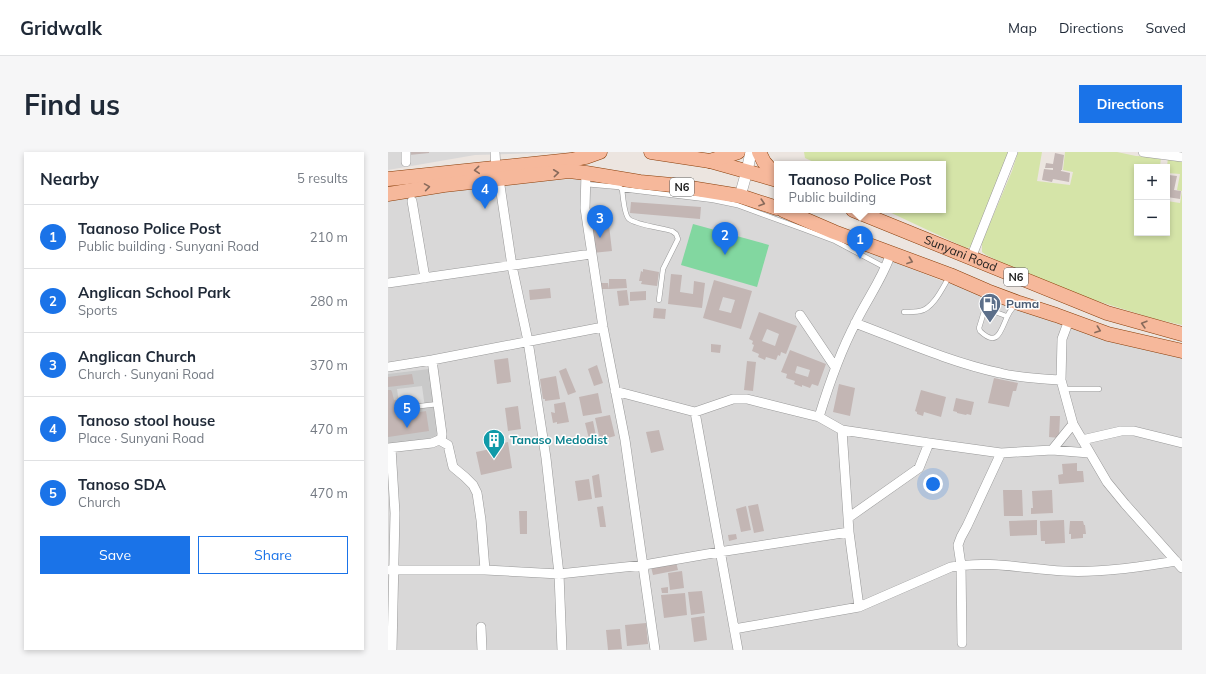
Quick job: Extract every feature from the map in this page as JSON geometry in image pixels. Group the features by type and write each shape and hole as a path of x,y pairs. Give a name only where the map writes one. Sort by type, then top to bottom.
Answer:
{"main road":[{"name":"N6","path":"388,194 444,185 571,160 586,154 600,152"},
{"path":"651,152 710,161 774,178"},
{"path":"710,161 738,152"},
{"path":"759,152 764,162 774,175"},
{"name":"N6","path":"388,179 569,172 585,178 672,185 740,196 774,207"},
{"name":"N6","path":"790,213 834,232 950,275 987,292 1019,304 1056,315 1108,334 1182,351"},
{"name":"Sunyani Road","path":"860,213 1107,313 1182,334"}],"street":[{"path":"406,152 406,162"},
{"path":"495,152 512,266 528,341 546,458 559,574 562,650"},
{"path":"740,196 751,152"},
{"path":"971,258 1013,152"},
{"path":"1143,152 1182,157"},
{"path":"585,178 585,208 591,254 603,327 625,440 655,650"},
{"path":"412,201 425,278"},
{"path":"819,417 828,387 855,323 886,268 890,253"},
{"path":"388,283 591,254"},
{"path":"800,315 836,367"},
{"path":"1069,320 1062,339 1062,384 1073,424 1107,482 1179,565"},
{"path":"855,323 968,365 1001,374 1062,384"},
{"path":"388,367 603,327"},
{"path":"432,360 442,434 441,441"},
{"path":"615,391 695,412 733,399 747,400 819,417 842,430 1001,453 1052,450 1090,453"},
{"path":"695,412 719,552 738,650"},
{"path":"1052,450 1073,424"},
{"path":"842,430 849,532 858,608"},
{"path":"1082,440 1121,431 1134,431 1182,443"},
{"path":"392,650 391,570 395,514 389,448 432,443 439,440 448,445 453,467 473,485 477,493 482,520 485,570"},
{"path":"848,518 919,468 929,443"},
{"path":"962,644 961,565 958,545 1001,453"},
{"path":"391,570 485,570 559,574 644,565 849,532"},
{"path":"734,629 858,608 951,566 989,565 1064,571 1179,565"},
{"path":"481,627 482,650"}],"lane":[{"path":"585,178 622,189 713,200 737,205 834,242 886,268"},
{"path":"622,189 626,214 629,219 638,223 672,231 676,234 678,239 663,269 659,300"},
{"path":"904,312 922,311 932,303 938,296 950,275"},
{"path":"987,292 980,331 988,338 997,337 1001,332 1006,316 1013,307 1019,304"},
{"path":"985,308 1006,316"},
{"path":"1062,384 1099,389"},
{"path":"403,408 438,404"}],"shaded area":[{"path":"388,152 578,152 475,155 388,170"},
{"path":"596,179 729,199 818,231 942,281 1182,356 1182,650 388,650 388,200 523,180"},
{"path":"429,369 437,437 388,444 388,374"},
{"path":"422,386 425,408 400,411 397,389"}],"green space":[{"path":"804,152 1009,152 972,247 966,248 891,213 946,213 946,161 812,161 805,158"},
{"path":"1018,152 1042,152 1037,181 1070,185 1073,172 1063,170 1065,152 1117,152 1136,156 1161,157 1160,164 1134,164 1134,236 1170,236 1170,201 1180,203 1182,191 1182,325 1155,319 1065,291 1025,274 982,252 982,242 1012,171"},
{"path":"1168,157 1182,159 1182,191 1177,190 1180,174 1170,173 1170,164 1167,164"},
{"path":"693,224 769,245 757,287 681,265"}],"building":[{"path":"409,152 429,152 429,153 409,155"},
{"path":"1055,153 1064,155 1061,171 1070,173 1069,182 1053,179 1052,182 1042,180 1044,169 1053,170 1053,168 1045,168 1046,163 1053,164"},
{"path":"1170,175 1177,176 1174,190 1181,191 1180,199 1170,197"},
{"path":"631,202 701,207 700,219 630,213"},
{"path":"607,208 612,251 592,253 590,210"},
{"path":"643,269 659,272 657,286 641,284 642,281 639,281 641,271 643,272"},
{"path":"671,274 682,275 680,292 693,294 694,281 705,283 702,308 668,304"},
{"path":"609,279 626,279 627,288 609,289"},
{"path":"714,280 752,291 741,329 703,318","holes":["723,297 735,300 731,313 719,310"]},
{"path":"599,283 608,283 609,289 599,289"},
{"path":"550,288 551,298 530,300 529,290"},
{"path":"627,290 629,305 619,306 617,291"},
{"path":"646,291 646,300 630,301 630,292"},
{"path":"654,308 666,309 665,319 653,318"},
{"path":"759,312 797,326 786,354 781,352 780,356 778,355 776,360 766,357 765,360 758,357 759,354 752,351 754,345 752,344 753,341 749,339","holes":["767,329 779,334 775,346 762,341"]},
{"path":"711,344 721,345 720,353 711,352"},
{"path":"790,350 826,364 818,386 812,384 810,388 794,384 795,381 786,378 787,374 781,372","holes":["797,366 810,370 808,377 795,373"]},
{"path":"508,358 511,382 497,384 494,360"},
{"path":"747,361 756,362 753,391 744,390"},
{"path":"597,365 603,383 594,386 588,369"},
{"path":"566,368 576,392 568,395 559,371"},
{"path":"412,374 414,384 388,387 388,377"},
{"path":"556,376 560,399 545,401 545,399 543,399 540,379"},
{"path":"994,378 1018,383 1016,391 1013,391 1009,407 988,403"},
{"path":"839,384 855,388 850,416 833,412"},
{"path":"388,390 391,390 394,400 396,400 397,406 394,406 396,416 426,411 429,431 388,437"},
{"path":"921,390 946,397 941,417 924,412 923,416 917,414 915,411"},
{"path":"598,393 602,413 583,416 579,397"},
{"path":"956,398 974,402 971,415 953,411"},
{"path":"565,402 569,422 557,424 557,422 553,423 551,412 555,413 554,404"},
{"path":"518,406 521,429 508,431 505,408"},
{"path":"610,415 615,436 600,440 595,418"},
{"path":"1050,416 1060,416 1059,438 1049,437"},
{"path":"593,421 597,441 590,443 585,423"},
{"path":"659,430 664,450 651,453 646,432"},
{"name":"Tanaso Medodist","path":"508,442 512,468 481,475 476,452 500,447 499,444"},
{"path":"1077,463 1077,471 1083,471 1084,482 1059,484 1058,475 1063,474 1062,464"},
{"path":"599,474 602,497 595,498 592,476"},
{"path":"589,479 592,499 578,501 575,481"},
{"path":"1003,490 1022,490 1023,516 1004,516"},
{"path":"1052,490 1053,513 1031,514 1031,508 1033,508 1032,491"},
{"path":"758,504 764,531 754,533 748,506"},
{"path":"603,506 606,527 600,527 597,507"},
{"path":"746,506 751,530 741,532 736,509"},
{"path":"519,511 527,511 527,534 520,534"},
{"path":"1037,520 1037,535 1010,536 1009,521"},
{"path":"1064,520 1065,543 1045,544 1045,541 1041,541 1040,521"},
{"path":"1070,521 1083,521 1086,534 1083,534 1083,538 1071,539 1071,534 1069,534"},
{"path":"736,534 737,539 729,541 728,535"},
{"path":"676,562 678,570 653,575 651,567"},
{"path":"682,571 684,588 670,590 668,573"},
{"path":"668,587 668,593 662,593 661,588"},
{"path":"702,591 705,613 691,615 688,592"},
{"path":"685,593 687,615 664,618 661,595"},
{"path":"704,616 707,640 694,642 691,618"},
{"path":"646,623 648,644 627,646 625,625"},
{"path":"620,629 622,649 608,650 606,630"}],"place":[{"name":"Tanoso stool house","path":"485,209"},
{"name":"Anglican Church","path":"600,238"},
{"name":"Anglican School Park","path":"725,255"},
{"name":"Taanoso Police Post","path":"860,259"},
{"name":"Puma","path":"990,324"},
{"name":"Tanoso SDA","path":"407,428"},
{"name":"Tanaso Medodist","path":"494,460"}]}
